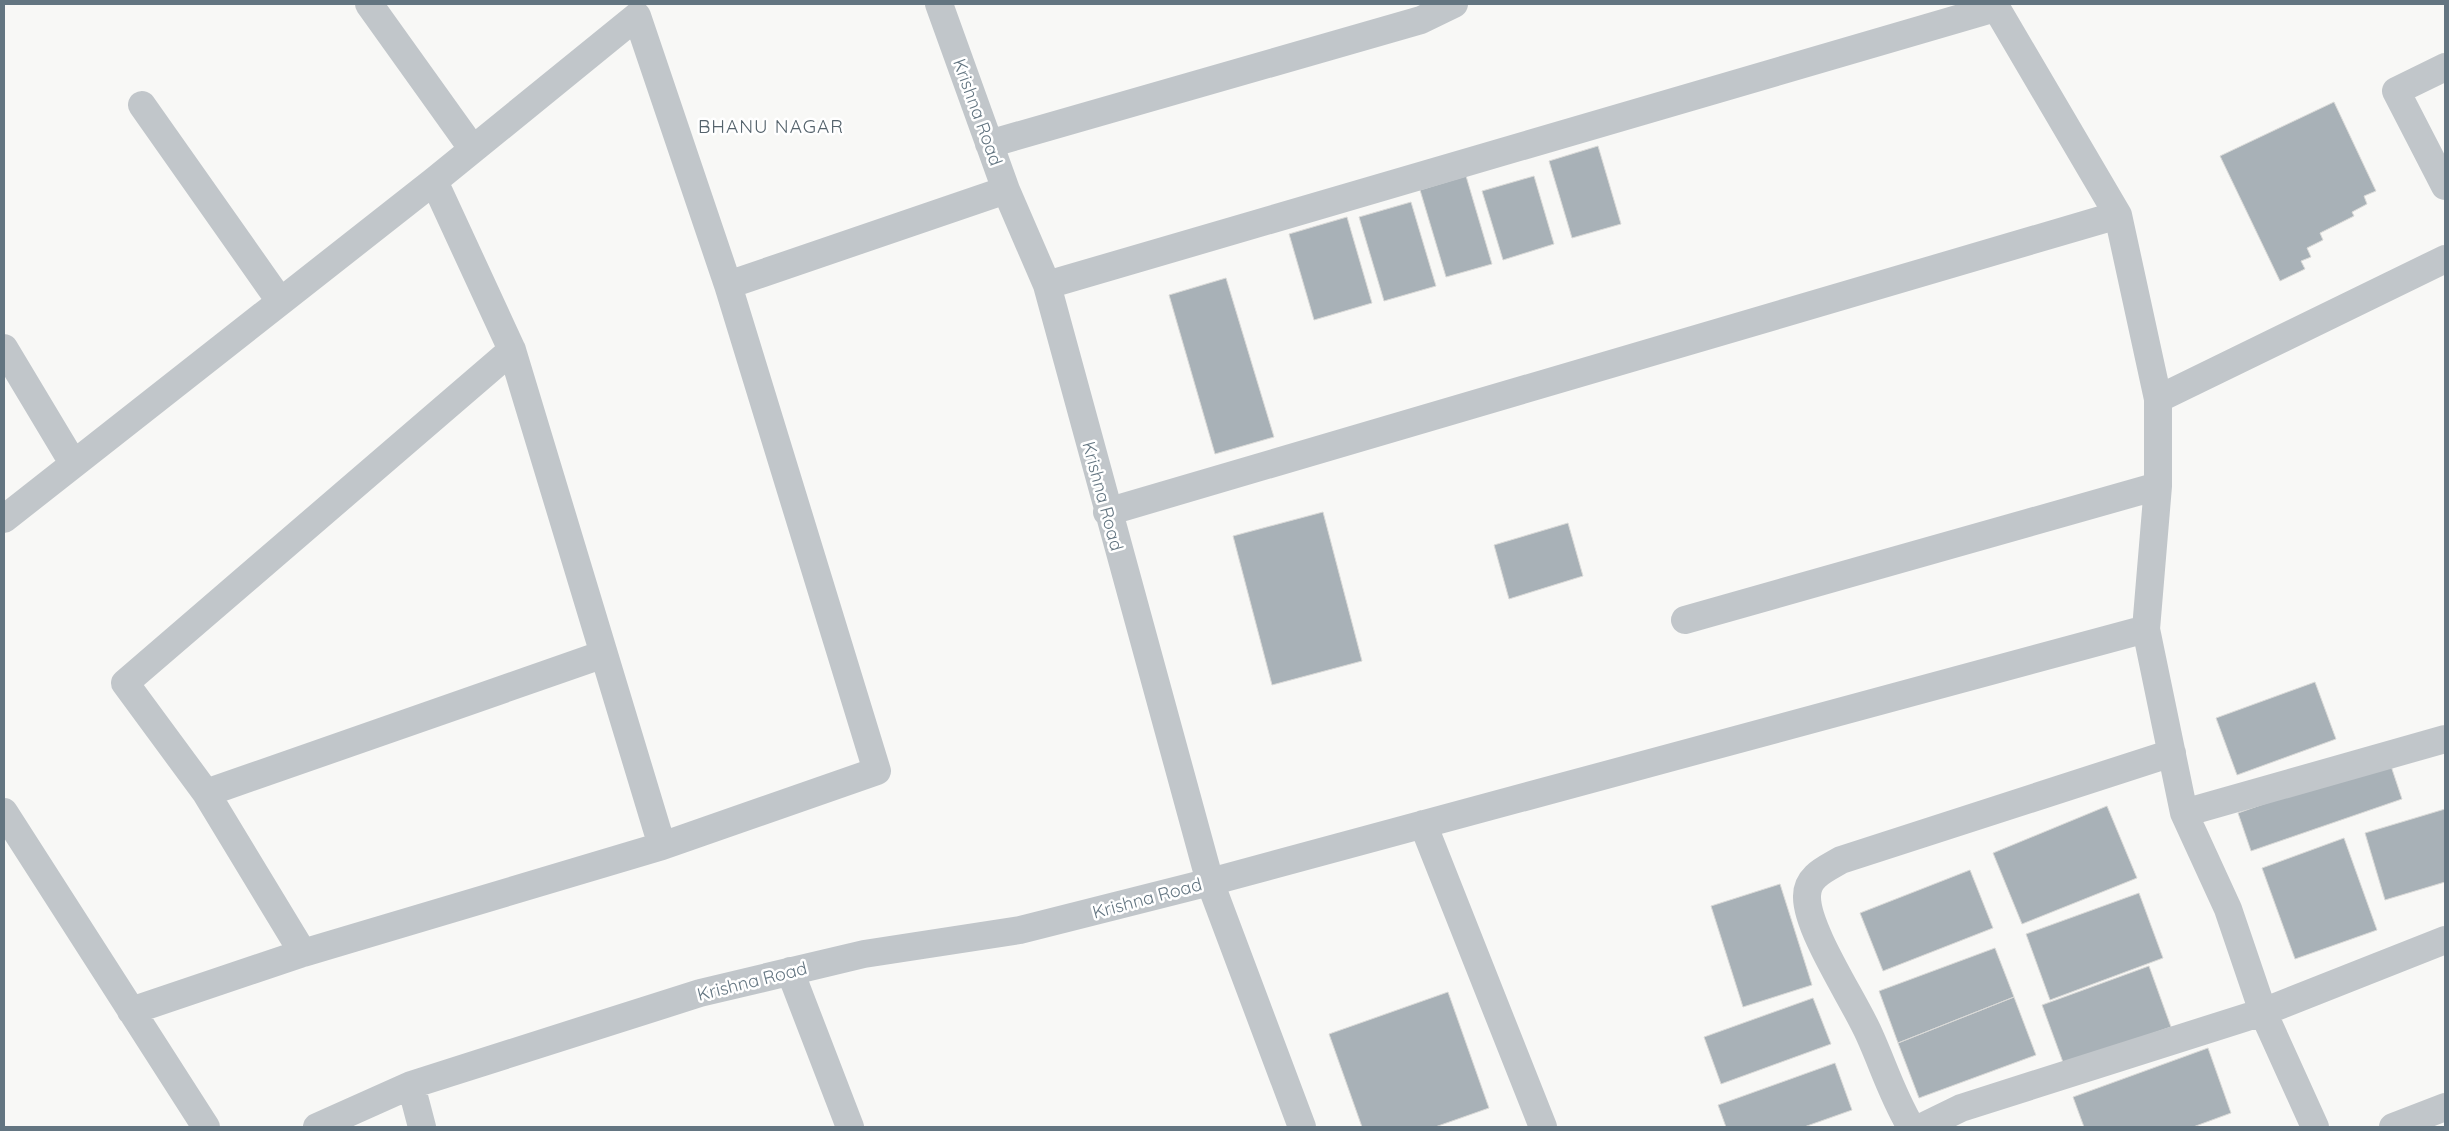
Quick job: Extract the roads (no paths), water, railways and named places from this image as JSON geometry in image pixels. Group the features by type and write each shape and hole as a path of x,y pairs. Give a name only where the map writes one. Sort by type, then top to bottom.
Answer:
{"street":[{"path":"368,4 472,148"},
{"name":"Krishna Road","path":"317,1127 411,1085 700,993 864,954 1020,930 1210,882 1046,285 1006,190 939,4"},
{"path":"989,144 1421,20 1454,4"},
{"path":"1046,285 1995,6 2118,215 2158,399 2158,486 2146,629 2184,813 2228,909 2263,1012 2315,1127"},
{"path":"4,519 434,181 634,10 728,285 878,771 662,846 303,953 131,1011"},
{"path":"2445,67 2396,91 2445,186"},
{"path":"142,105 280,302"},
{"path":"434,181 512,350 662,846"},
{"path":"728,285 1006,190"},
{"path":"1107,512 2118,215"},
{"path":"2158,399 2445,260"},
{"path":"4,348 73,463"},
{"path":"303,953 206,794 125,683 512,350"},
{"path":"1685,620 2158,486"},
{"path":"1302,1127 1210,882 2146,629"},
{"path":"206,794 604,654"},
{"path":"2184,813 2445,740"},
{"path":"1911,1127 1894,1099 1869,1033 1811,921 1806,895 1814,876 1841,860 2172,753"},
{"path":"4,812 206,1127"},
{"path":"1423,824 1543,1127"},
{"path":"1922,1127 1961,1108 2263,1012 2445,940"},
{"path":"790,971 850,1127"},
{"path":"411,1085 422,1127"},
{"path":"2393,1127 2445,1107"}],"district":[{"name":"BHANU NAGAR","path":"771,126"}]}
